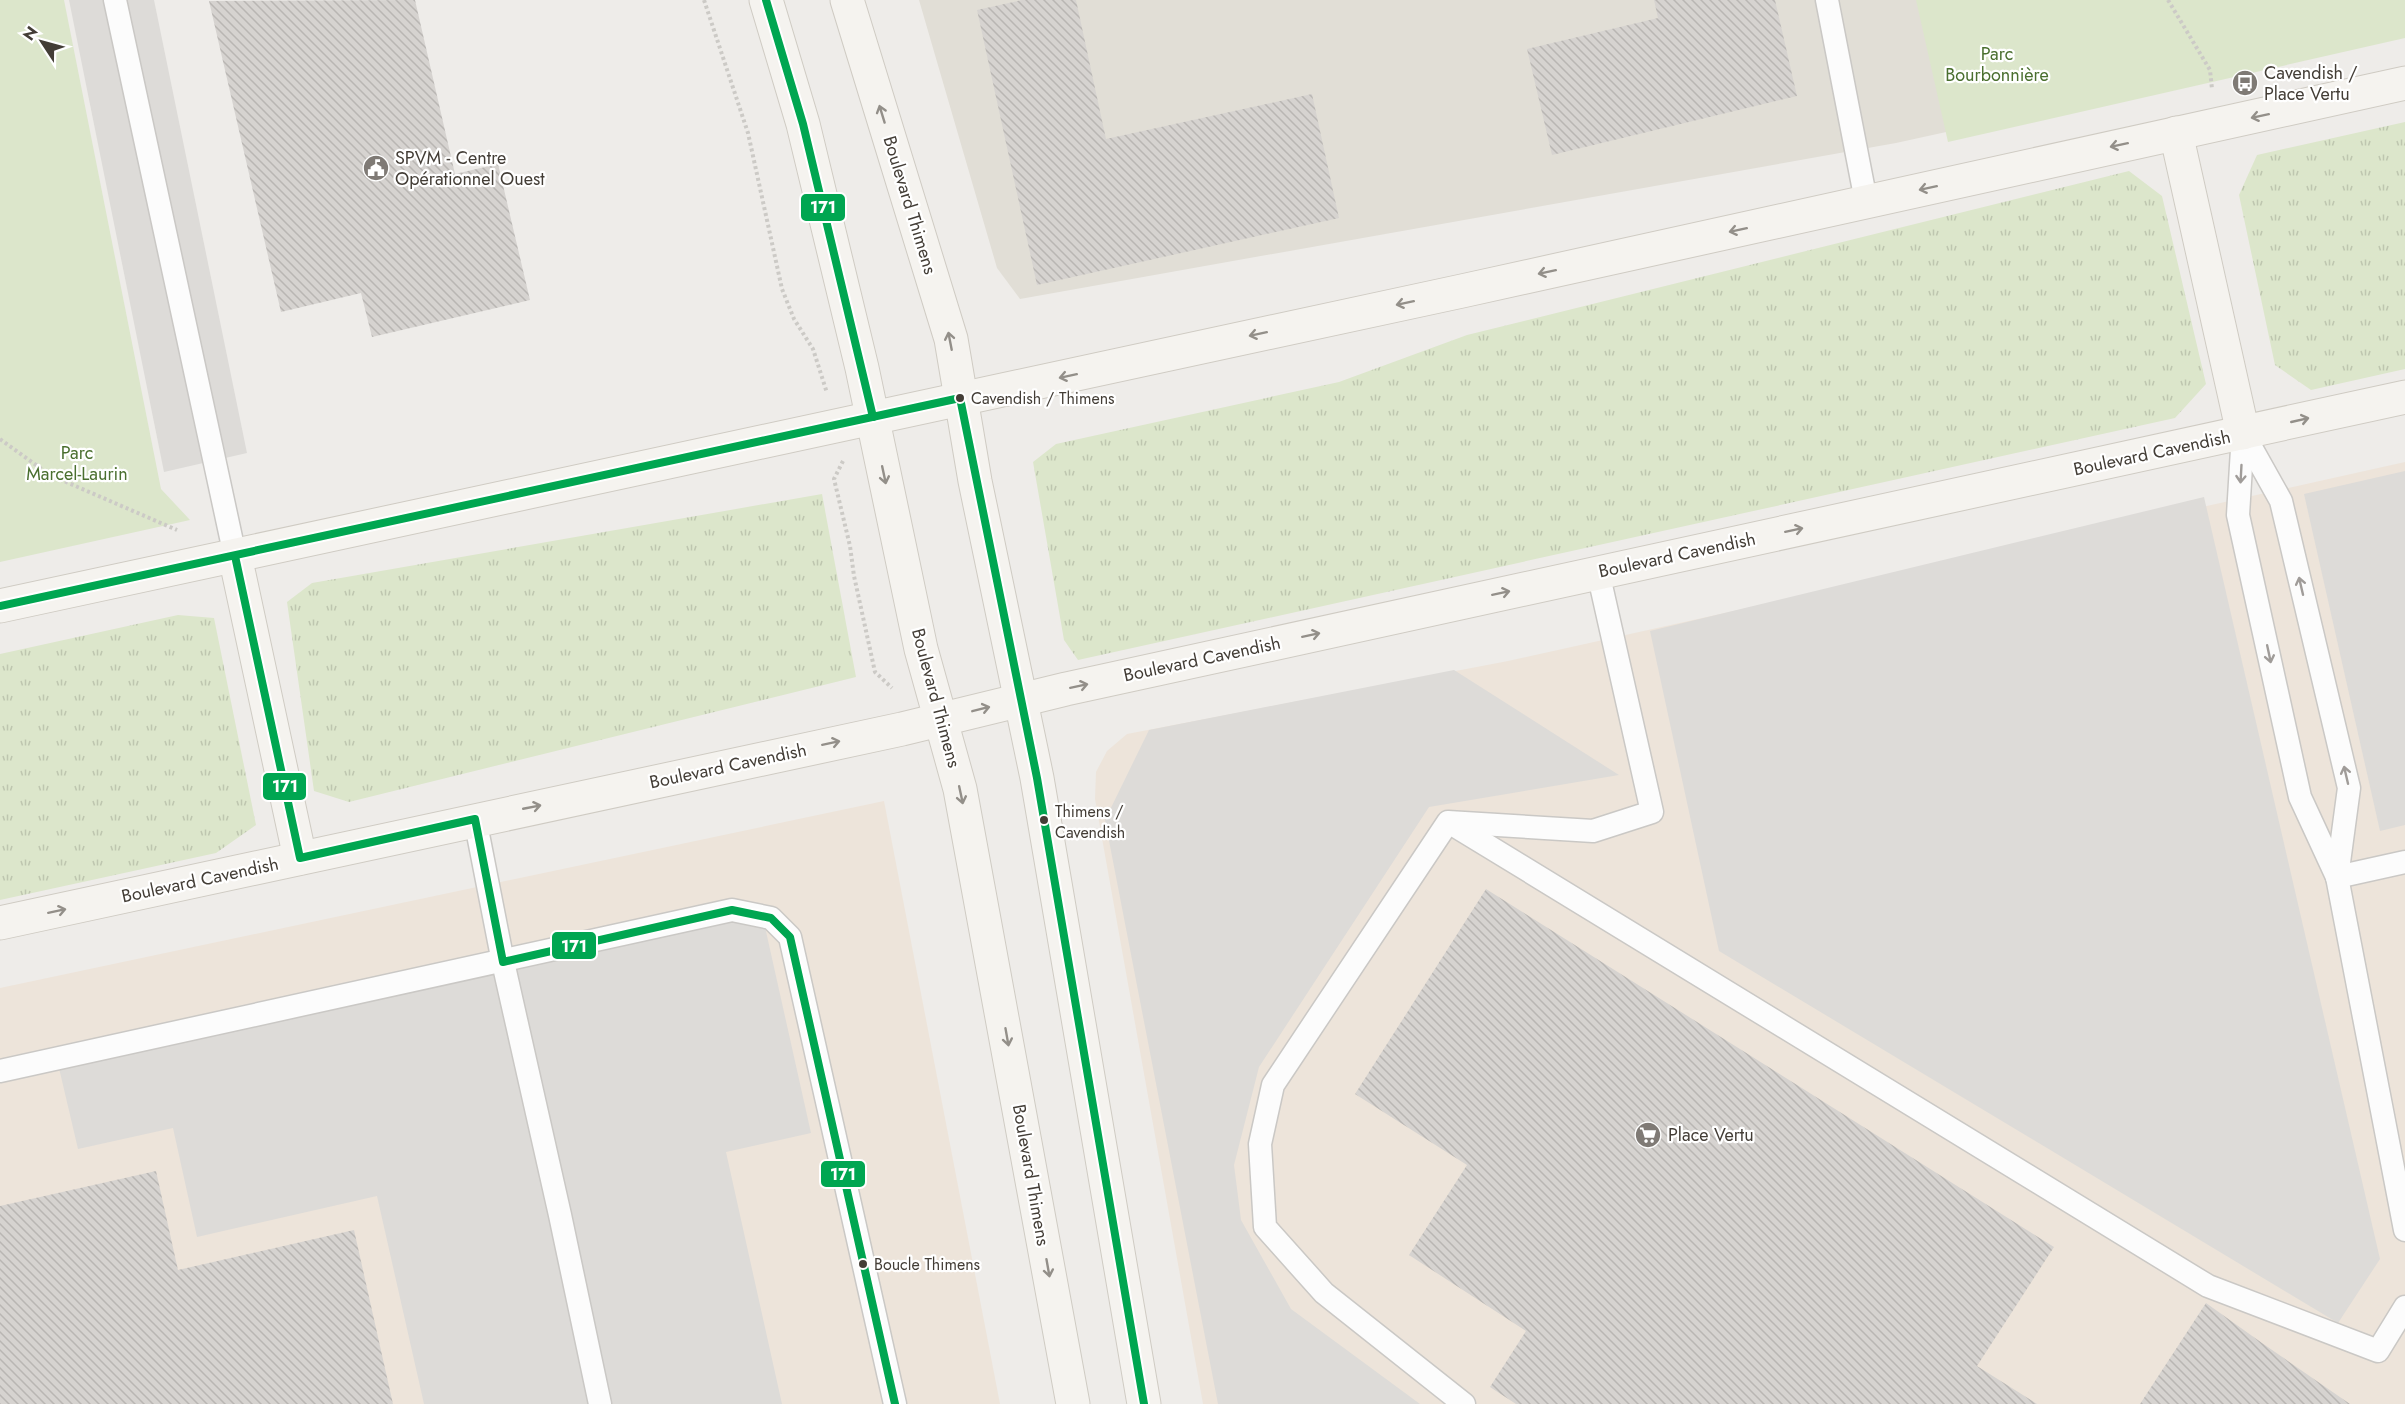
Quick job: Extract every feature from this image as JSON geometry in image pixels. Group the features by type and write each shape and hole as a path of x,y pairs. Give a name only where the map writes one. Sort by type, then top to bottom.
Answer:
{"main road":[{"name":"Boulevard Thimens","path":"766,0 803,124 873,417 921,649 960,789 1073,1404"},
{"name":"Boulevard Thimens","path":"847,0 946,320 960,399 1022,699 1080,1021 1144,1404"},
{"path":"0,606 2405,84"},
{"path":"2176,133 2243,433"},
{"name":"Boulevard Cavendish","path":"0,923 2405,397"},
{"path":"235,556 300,858"}],"lane":[{"path":"114,0 235,556"},
{"path":"1827,0 1866,201"},
{"path":"2243,433 2238,515 2301,797 2337,877 2405,1230"},
{"path":"2243,433 2281,501 2349,788 2337,877"},
{"path":"1448,822 1593,831 1652,812 1598,572"},
{"path":"475,819 503,962 600,1404"},
{"path":"1448,822 2208,1286 2378,1351 2405,1307"},
{"path":"1448,822 1273,1085 1260,1144 1265,1227 1324,1293 1464,1404"},
{"path":"2337,877 2405,862"},
{"path":"0,1071 732,910 771,918 790,937 895,1404"}],"path":[{"path":"704,0 748,133 782,289 794,319 813,349 819,375"},
{"path":"2168,0 2210,70 2212,90"},
{"path":"0,439 50,475 182,532"},
{"path":"840,466 834,479 850,546 858,597 875,672 886,680"}],"shaded area":[{"path":"69,0 154,0 247,453 164,472"},
{"path":"919,0 2405,0 2405,31 1896,143 1020,299 997,268"},
{"path":"2405,462 2405,1404 1203,1404 1095,799 1096,772 1107,751 1127,734 1508,661"},
{"path":"2405,471 2405,825 2380,831 2304,494"},
{"path":"2204,497 2380,1259 2338,1323 1719,951 1650,631"},
{"path":"1454,670 1619,775 1429,807 1259,1067 1234,1165 1241,1220 1291,1309 1420,1404 1218,1404 1105,820 1149,730"},
{"path":"884,801 1000,1404 0,1404 0,988"},
{"path":"761,909 811,1133 726,1152 782,1404 424,1404 377,1196 197,1237 173,1128 78,1149 59,1068"}],"green space":[{"name":"Parc Marcel-Laurin","path":"0,0 64,0 161,489 190,520 0,562"},
{"name":"Parc Bourbonnière","path":"1916,0 2405,0 2405,38 1948,142"},
{"path":"2405,122 2405,369 2311,390 2275,365 2239,195 2257,155"},
{"path":"2129,171 2162,196 2206,384 2175,418 1078,660 1064,640 1033,462 1056,444 1339,382 1467,335"},
{"path":"822,494 856,677 349,802 314,791 287,602 312,583"},
{"path":"178,615 214,618 256,825 216,853 0,900 0,654"}],"building":[{"path":"415,0 455,174 498,164 530,300 372,337 361,293 281,312 209,1"},
{"path":"1022,0 1076,0 1106,139 1312,94 1339,218 1037,285 977,10"},
{"path":"1654,0 1775,0 1797,96 1552,155 1527,49 1658,18"},
{"name":"Place Vertu","path":"1486,889 2054,1247 1977,1366 2037,1404 1516,1404 1490,1387 1526,1331 1409,1255 1467,1165 1355,1094"},
{"path":"156,1171 178,1270 354,1230 393,1404 0,1404 0,1206"},
{"path":"2206,1303 2262,1343 2350,1404 2140,1404"}],"transit line":[{"name":"171","path":"766,0 803,124 873,417"},
{"name":"171","path":"0,606 960,398 1037,778 1144,1404"},
{"name":"171","path":"235,556 300,858 475,819 503,962 732,910 771,918 790,937 895,1404"}],"place":[{"name":"Cavendish / Place Vertu","path":"2245,83"},
{"name":"SPVM - Centre Opérationnel Ouest","path":"376,168"},
{"name":"Cavendish / Thimens","path":"960,398"},
{"name":"Thimens / Cavendish","path":"1044,820"},
{"name":"Place Vertu","path":"1648,1135"},
{"name":"Boucle Thimens","path":"863,1264"}]}
